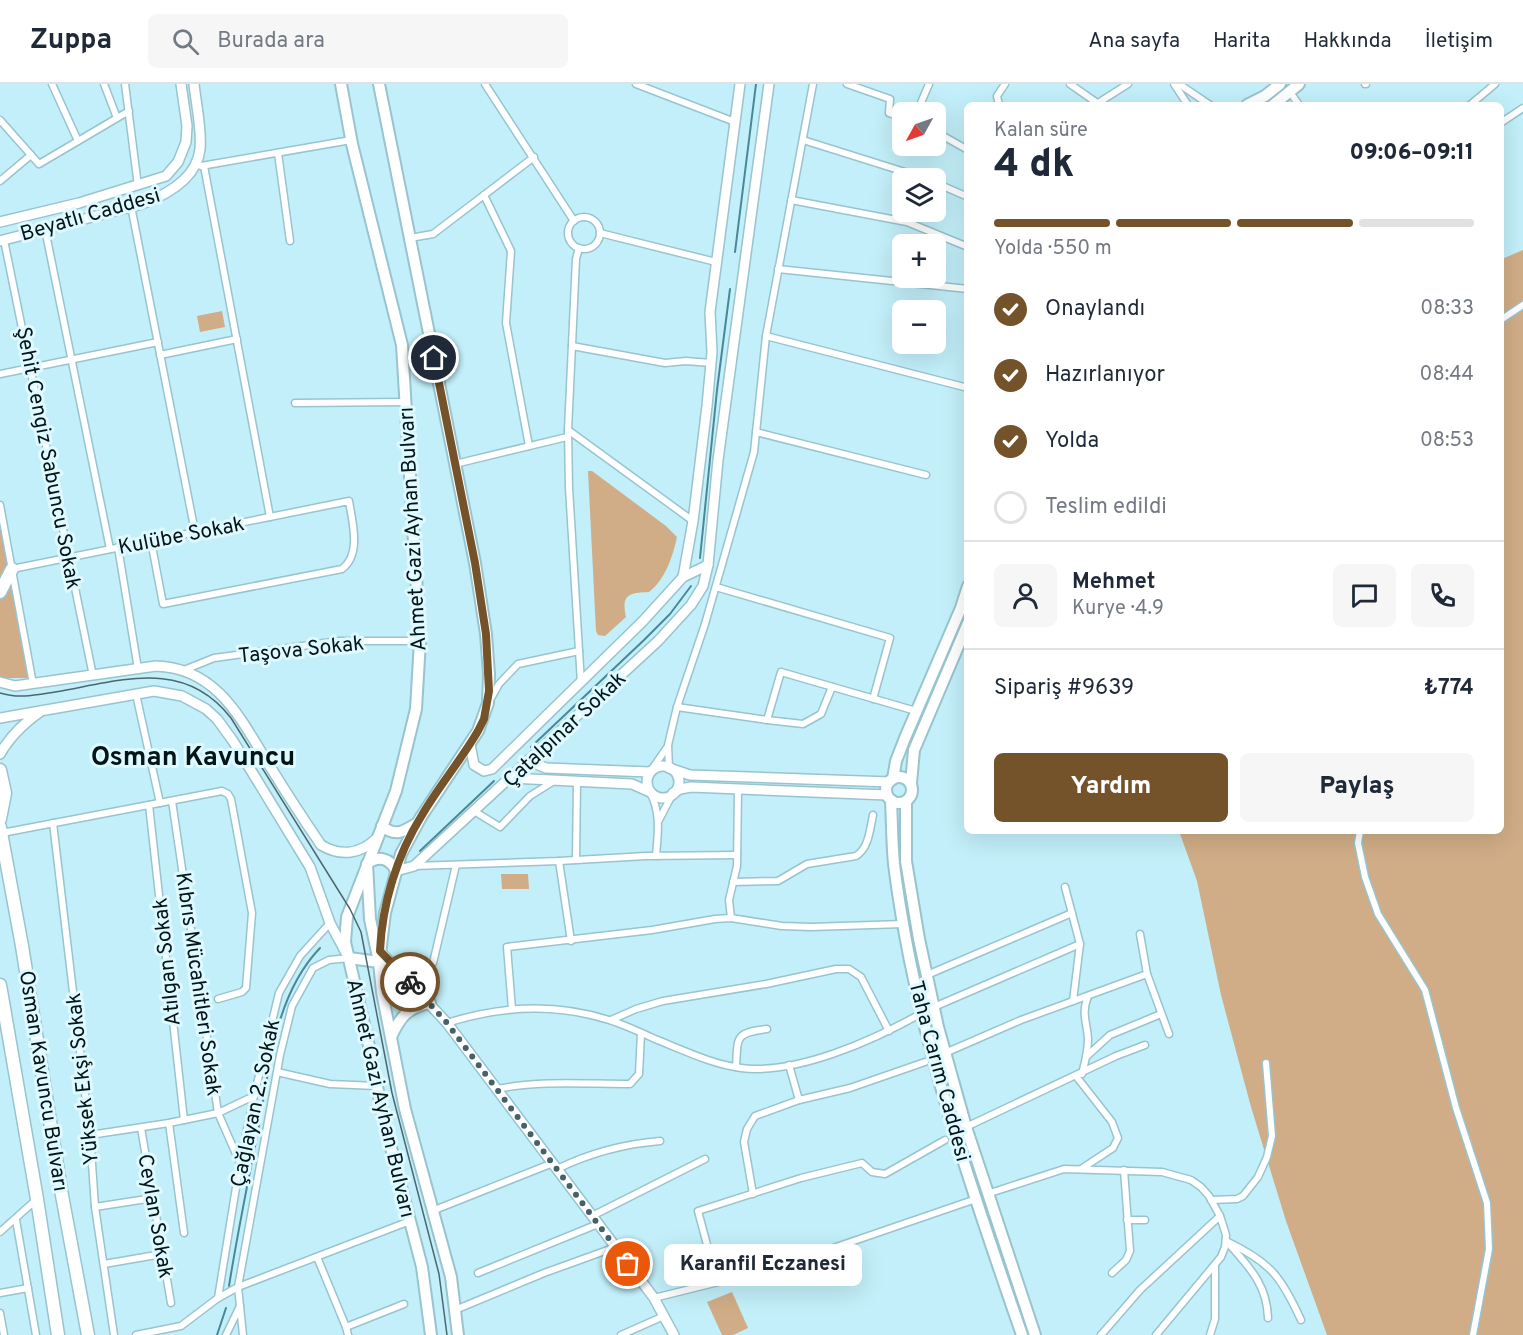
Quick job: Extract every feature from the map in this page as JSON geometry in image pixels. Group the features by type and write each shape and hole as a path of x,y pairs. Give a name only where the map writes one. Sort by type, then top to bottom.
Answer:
{"highway":[{"path":"0,592 12,569"},
{"path":"0,770 5,793 0,819"},
{"name":"Osman Kavuncu Bulvarı","path":"1,830 61,1190 88,1335"},
{"name":"Osman Kavuncu Bulvarı","path":"0,985 58,1335"}],"main road":[{"name":"Ahmet Gazi Ayhan Bulvarı","path":"341,84 351,140 402,345 420,641 416,709 396,792 345,926 345,942 384,1121 422,1267 431,1335"},
{"name":"Ahmet Gazi Ayhan Bulvarı","path":"379,84 475,563 486,634 489,675 488,703 484,719 417,824 401,854 385,913 379,956 405,1109 451,1277 458,1335"},
{"path":"1253,102 1280,84"},
{"path":"1277,102 1299,84"},
{"path":"964,599 886,788 889,797 898,803 906,801 913,791 911,783 914,750 964,632"},
{"path":"891,780 905,778 911,783"},
{"name":"Taha Carım Caddesi","path":"889,797 894,862 922,1012 951,1123 1022,1335"},
{"name":"Taha Carım Caddesi","path":"906,801 906,861 919,939 945,1053 987,1194 1035,1335"},
{"path":"382,826 396,834 417,824"},
{"path":"349,958 379,956 370,919 367,864 373,860 383,859 390,862 396,871"},
{"path":"391,1037 398,1022 409,1009 427,1000"}],"street":[{"path":"52,84 78,141"},
{"path":"104,84 117,118"},
{"path":"125,84 138,186"},
{"name":"Beyatlı Caddesi","path":"0,222 79,203 166,176 174,168 186,142 187,126 181,84"},
{"path":"195,84 200,165 237,339 270,517"},
{"path":"485,84 574,221"},
{"path":"636,84 735,122"},
{"path":"683,577 693,521 711,363 710,312 740,84"},
{"name":"Çatalpınar Sokak","path":"396,871 414,866 511,778 671,628 699,593 708,565 718,460 769,84"},
{"path":"669,768 668,745 677,707 716,587 754,452 766,336 813,84"},
{"path":"847,84 890,99 889,112 892,113"},
{"path":"921,102 929,84"},
{"path":"998,102 997,96 1005,84"},
{"path":"1070,84 1096,102"},
{"path":"1102,102 1128,84"},
{"path":"1174,84 1186,102"},
{"path":"1179,84 1206,102"},
{"path":"1474,102 1495,84"},
{"path":"1290,92 1297,102"},
{"path":"1504,121 1523,108"},
{"path":"1,125 39,164 129,111"},
{"path":"946,138 964,148"},
{"path":"200,165 351,140"},
{"path":"803,140 892,168"},
{"path":"278,153 290,241"},
{"path":"0,181 31,155"},
{"path":"410,238 433,234 534,157"},
{"name":"Beyatlı Caddesi","path":"2,240 152,200 170,190 200,165"},
{"path":"946,187 964,195"},
{"path":"484,195 511,250 506,323 529,446"},
{"path":"791,200 907,222 964,245"},
{"path":"131,206 195,532"},
{"path":"582,218 596,223 600,233 597,242 589,248 574,246 568,237 570,226 574,221 582,218"},
{"path":"45,229 110,549"},
{"path":"600,233 716,262"},
{"name":"Şehit Cengiz Sabuncu Sokak","path":"2,240 93,676"},
{"path":"579,248 576,259 568,433 581,683"},
{"path":"778,269 964,289"},
{"path":"1504,318 1523,305"},
{"path":"766,336 964,387"},
{"path":"160,355 237,339"},
{"path":"0,374 158,342"},
{"path":"572,346 665,363 686,361 711,363"},
{"path":"295,403 406,402"},
{"path":"756,432 926,476"},
{"path":"455,464 529,446 568,433"},
{"path":"568,433 693,521"},
{"name":"Kulübe Sokak","path":"12,569 349,501 354,547 351,559 342,569 163,604 151,541"},
{"path":"0,504 33,684"},
{"path":"118,547 138,669"},
{"path":"683,577 708,565 723,562"},
{"name":"Çatalpınar Sokak","path":"470,744 474,765 484,771 492,769 643,621 683,577"},
{"path":"716,587 890,638 873,699"},
{"name":"Taşova Sokak","path":"184,670 214,658 339,641 420,641"},
{"path":"488,703 499,684 518,664 579,651"},
{"path":"0,682 15,686 166,666 184,670 207,682 233,709 321,845 338,852 349,853 367,846 377,838"},
{"path":"767,720 781,672 916,711"},
{"path":"677,707 803,724 821,714 832,687"},
{"path":"0,718 154,691 182,696 199,704 218,719 233,741 310,867 330,923 349,958"},
{"path":"136,694 160,803"},
{"path":"0,754 22,725 45,709"},
{"path":"657,856 659,821 647,782 650,772 668,745"},
{"path":"529,761 546,768 650,772 659,767 700,775 891,780"},
{"path":"659,821 676,789 678,779 673,770 669,768"},
{"path":"511,778 632,784 664,798 680,789 691,787 889,797"},
{"path":"474,811 500,826 530,796 555,780"},
{"path":"576,860 577,781"},
{"path":"731,918 729,900 737,855 738,789"},
{"path":"1,830 52,823 222,791 228,794 231,799 252,914 246,988 242,992 218,999"},
{"name":"Kıbrıs Mücahitleri Sokak","path":"172,801 218,1113 240,1163"},
{"name":"Atılgan Sokak","path":"149,805 184,1120"},
{"path":"733,882 777,881 807,864 856,856 860,854 867,842 873,815"},
{"name":"Yüksek Ekşi Sokak","path":"52,823 90,1136 95,1207 114,1335"},
{"path":"1360,834 1358,843 1365,877 1377,914 1425,990 1456,1108 1487,1203 1489,1249 1473,1335"},
{"path":"414,866 737,855"},
{"path":"559,861 571,941"},
{"path":"433,963 456,865"},
{"path":"1065,886 1080,944 1073,1001"},
{"path":"927,975 1072,913"},
{"path":"512,1009 507,947 571,941 731,918 782,926 904,924"},
{"name":"Çağlayan 2. Sokak","path":"218,1298 240,1163 279,993 300,956 330,923"},
{"path":"1140,934 1147,974 1169,1034"},
{"path":"934,1007 1080,944"},
{"path":"379,956 394,979 427,1000 447,1023 654,1298 674,1335"},
{"name":"Çağlayan 2. Sokak","path":"243,1335 238,1287 277,1072 292,1006 313,968 329,960 349,958"},
{"path":"611,1020 663,1001 766,984 841,968 854,971 861,977 888,1031"},
{"path":"945,1053 1021,1020 1147,974"},
{"path":"1079,1075 1087,1056 1088,1037 1084,1007 1088,996"},
{"path":"447,1023 481,1013 512,1009 564,1010 611,1020 706,1060 736,1067 764,1069 836,1053 888,1031 922,1012"},
{"path":"1087,1056 1110,1035 1161,1014"},
{"path":"736,1067 738,1042 741,1036 746,1031 767,1029"},
{"path":"497,1089 513,1085 630,1084 637,1080 639,1074 642,1033"},
{"path":"966,1127 1116,1056 1145,1046"},
{"path":"753,1194 744,1142 749,1125 755,1116 798,1100 850,1088 925,1062"},
{"path":"1211,1200 1237,1199 1243,1196 1258,1177 1267,1157 1272,1136 1266,1063"},
{"path":"789,1065 798,1100"},
{"path":"277,1072 330,1084 377,1086"},
{"path":"1079,1075 1112,1122 1118,1138 1113,1148 1081,1169"},
{"path":"90,1136 218,1113 254,1096"},
{"path":"169,1123 184,1233"},
{"name":"Ceylan Sokak","path":"141,1128 171,1303"},
{"path":"717,1282 698,1211 801,1178 862,1163 876,1174 885,1174 945,1140"},
{"path":"432,1211 555,1166 613,1148 660,1141"},
{"path":"478,1273 595,1220 705,1159"},
{"path":"987,1194 1064,1169 1162,1172 1191,1180 1201,1187 1220,1216 1226,1241 1221,1257 1156,1335"},
{"path":"1112,1273 1129,1256 1124,1170"},
{"path":"95,1207 153,1198"},
{"path":"0,1232 37,1199"},
{"path":"654,1298 775,1268 976,1199"},
{"path":"1101,1335 1140,1290 1220,1216"},
{"path":"16,1220 36,1335"},
{"path":"1127,1220 1144,1220"},
{"path":"136,1335 181,1326 218,1298 238,1287 410,1221"},
{"path":"1226,1241 1263,1287 1268,1302 1268,1318"},
{"path":"1226,1241 1252,1253 1275,1273 1290,1294 1301,1320"},
{"path":"455,1310 544,1273 616,1247"},
{"path":"104,1264 162,1254"},
{"path":"317,1257 348,1335"},
{"path":"1210,1335 1215,1319 1215,1265"},
{"path":"0,1293 28,1288"},
{"path":"346,1327 404,1304"},
{"path":"226,1335 240,1305"},
{"path":"0,1313 4,1335"},
{"path":"621,1335 664,1316"}],"shaded area":[{"path":"1523,250 1523,1335 1327,1335 1286,1221 1251,1107 1221,995 1197,881 1180,834 1504,834 1504,258"},
{"path":"222,311 225,327 200,332 197,316"},
{"path":"588,471 592,471 666,526 677,537 671,560 660,581 649,592 628,596 625,604 626,617 605,636 598,635 596,631"},
{"path":"0,526 28,678 0,678"},
{"path":"501,874 528,874 529,889 502,889"},
{"path":"732,1292 748,1328 733,1335 722,1335 707,1302"}],"waterway":[{"path":"735,252 756,84"},
{"path":"700,558 730,289"},
{"path":"531,747 670,614 691,586"},
{"path":"420,851 494,781"},
{"path":"229,1286 275,1037 292,989 304,968 320,948"},
{"path":"217,1335 226,1308"}],"tram line":[{"path":"0,693 28,696 127,679 172,680 193,687 213,699 231,718 350,909 361,932 392,1093 439,1274 447,1335"}],"way so far":[{"path":"410,982 447,1023 628,1264"}],"place":[{"name":"Karanfil Eczanesi","path":"628,1264"}],"district":[{"name":"Osman Kavuncu","path":"193,756"}],"route":[{"path":"410,982 380,951 382,926 392,886 401,854 421,817 484,719 489,691 486,634 475,563 434,358"}]}
